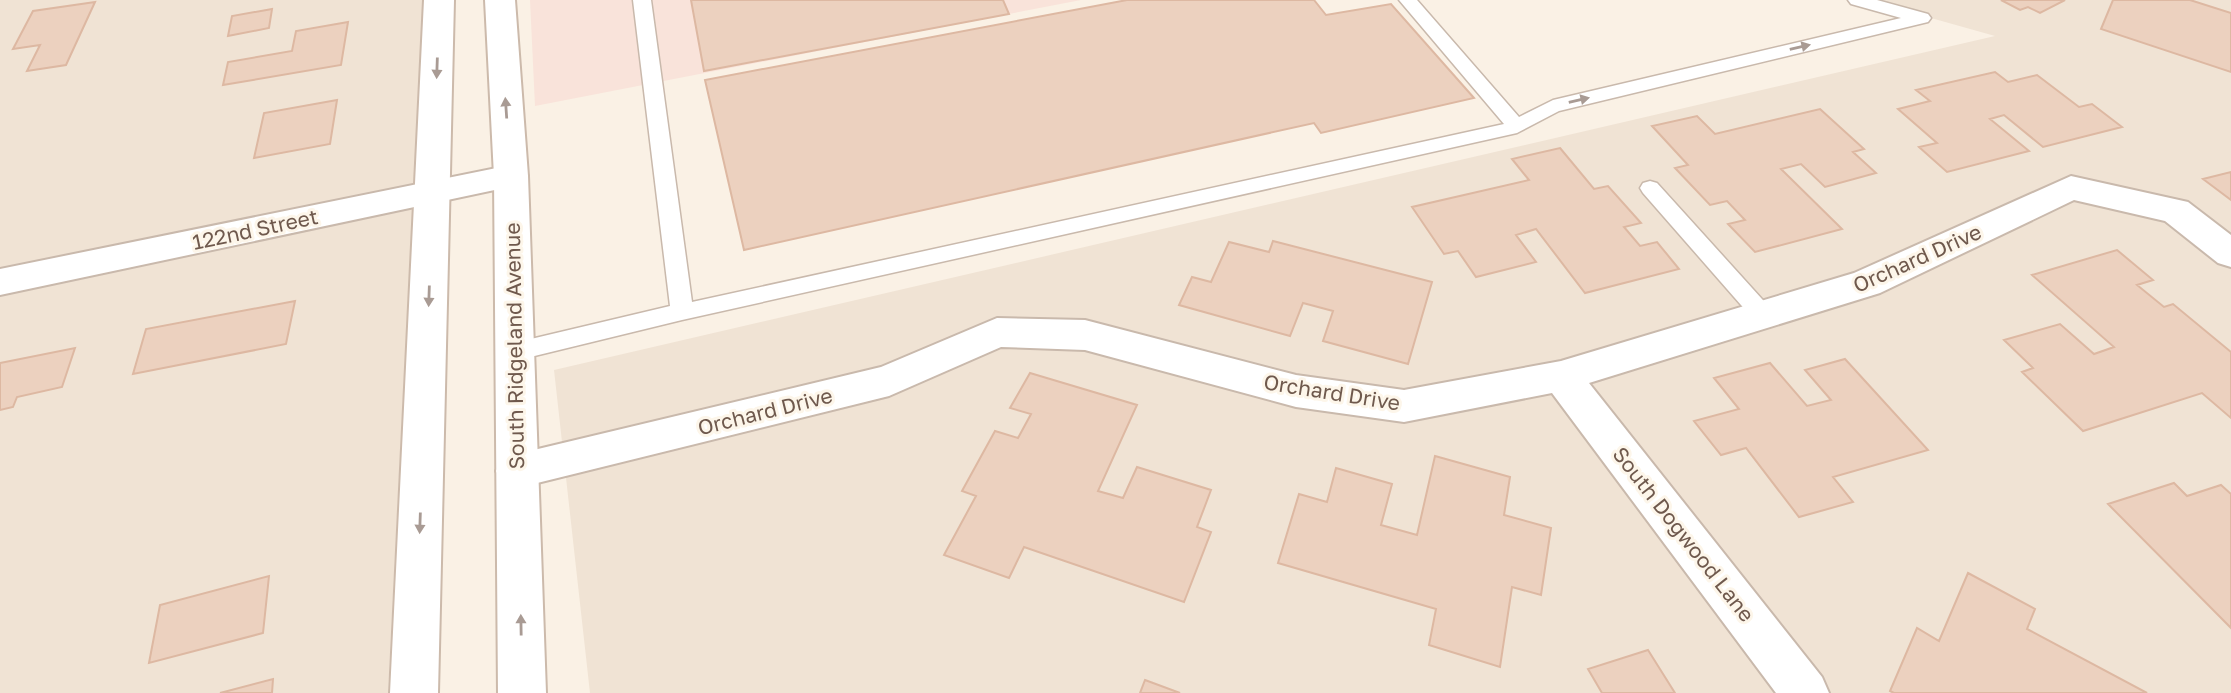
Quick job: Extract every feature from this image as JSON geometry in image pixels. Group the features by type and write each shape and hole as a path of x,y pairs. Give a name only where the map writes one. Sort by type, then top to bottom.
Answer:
{"street":[{"path":"414,693 439,0"},
{"name":"South Ridgeland Avenue","path":"499,0 510,176 522,693"},
{"name":"122nd Street","path":"0,282 510,176"},
{"name":"Orchard Drive","path":"517,471 889,381 997,332 1085,335 1296,390 1404,406 1561,376 1867,283 2071,188 2176,211 2231,254"},
{"name":"South Dogwood Lane","path":"1561,376 1805,693"}],"lane":[{"path":"642,0 682,312"},
{"path":"1408,0 1517,127"},
{"path":"514,352 682,312 1517,127 1553,106 1922,18 1857,0"},
{"path":"1650,188 1763,315"}],"shaded area":[{"path":"0,0 423,0 388,693 0,693"},
{"path":"530,0 1081,0 535,106"},
{"path":"1867,0 2231,0 2231,693 590,693 554,370 1995,36"}],"building":[{"path":"691,0 1003,0 1009,14 704,71"},
{"path":"1127,0 1314,0 1326,15 1391,4 1474,98 1321,133 1314,123 744,250 705,80"},
{"path":"2001,0 2065,0 2040,13 2028,7 2020,10"},
{"path":"2113,0 2190,0 2231,13 2231,72 2101,29"},
{"path":"95,2 66,65 27,71 40,45 13,49 33,11"},
{"path":"272,9 269,28 228,36 232,16"},
{"path":"348,22 341,65 223,85 228,62 292,51 296,31"},
{"path":"1995,72 2008,82 2037,75 2079,107 2092,104 2122,127 2043,147 2004,115 1990,119 2029,151 1947,172 1919,147 1937,143 1898,109 1930,101 1916,90"},
{"path":"337,100 330,144 254,158 264,113"},
{"path":"1820,109 1864,149 1853,152 1876,173 1825,187 1801,164 1781,169 1842,229 1755,252 1728,224 1745,220 1727,201 1710,205 1675,168 1688,165 1652,126 1697,116 1715,134"},
{"path":"1560,148 1594,189 1608,186 1641,223 1624,227 1640,246 1657,242 1679,269 1585,293 1536,229 1516,235 1536,262 1476,277 1458,251 1444,254 1412,207 1529,180 1512,159"},
{"path":"2231,172 2231,200 2203,179"},
{"path":"1273,241 1432,282 1408,364 1323,341 1333,311 1303,303 1290,336 1179,305 1192,277 1211,282 1229,242 1269,252"},
{"path":"2117,250 2153,280 2137,285 2164,307 2173,304 2231,352 2231,418 2202,393 2083,431 2022,372 2033,368 2004,340 2060,324 2094,354 2114,347 2032,275"},
{"path":"295,301 286,344 133,374 146,329"},
{"path":"75,348 62,387 17,397 13,407 0,410 0,363"},
{"path":"1845,359 1928,450 1833,477 1853,502 1799,517 1746,448 1721,455 1694,421 1739,409 1714,378 1770,363 1807,406 1831,400 1805,370"},
{"path":"1030,373 1137,405 1098,491 1123,498 1137,467 1211,490 1197,527 1211,532 1184,602 1024,547 1009,578 944,555 976,496 962,491 995,431 1018,438 1031,414 1010,408"},
{"path":"1435,456 1510,477 1504,515 1551,528 1541,595 1512,587 1500,667 1429,645 1436,609 1278,563 1299,494 1327,502 1336,468 1392,484 1381,525 1417,535"},
{"path":"2174,483 2187,496 2221,485 2231,494 2231,628 2108,504"},
{"path":"1968,573 2035,609 2027,629 2147,693 1890,691 1917,628 1939,641"},
{"path":"269,576 263,633 149,663 160,605"},
{"path":"1648,650 1675,693 1602,693 1588,669"},
{"path":"273,679 272,693 220,693"},
{"path":"1145,680 1180,693 1140,693"}]}
